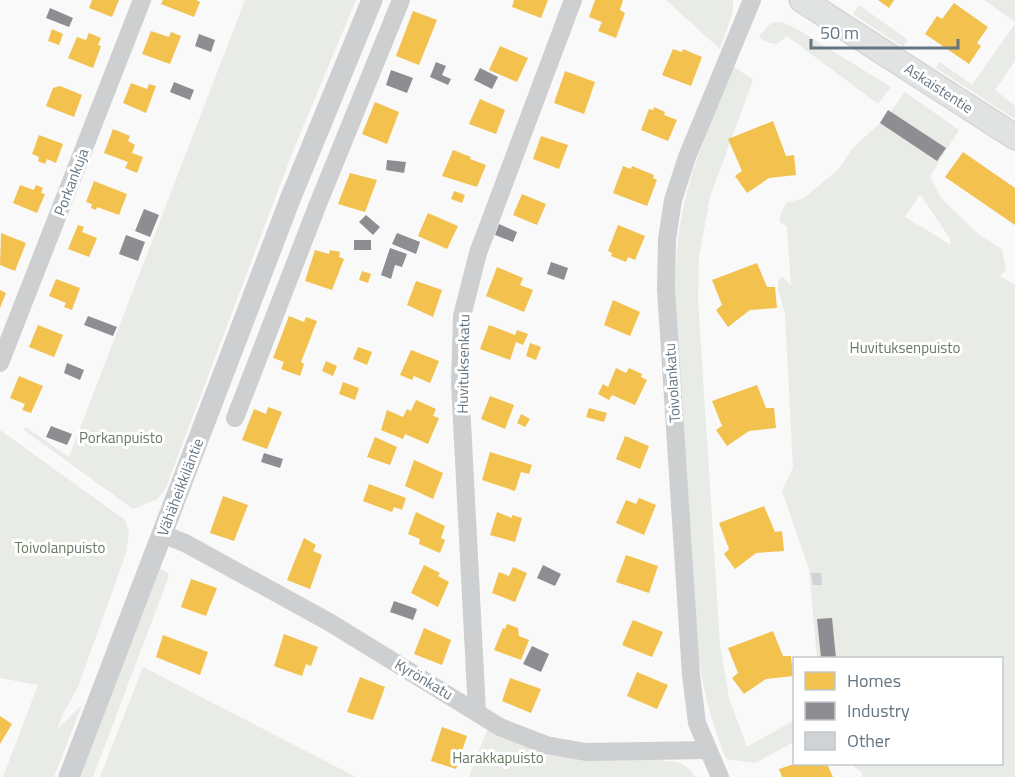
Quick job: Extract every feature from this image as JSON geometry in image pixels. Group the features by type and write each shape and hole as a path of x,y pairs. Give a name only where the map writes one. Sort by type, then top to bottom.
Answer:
{"main road":[{"name":"Askaistentie","path":"802,0 1015,137"}],"street":[{"name":"Porkankuja","path":"0,363 142,0"},
{"name":"Vähäheikkiläntie","path":"69,777 291,197 372,0"},
{"path":"235,418 318,204 401,0"},
{"name":"Huvituksenkatu","path":"477,711 460,382 462,316 478,253 573,0"},
{"name":"Toivolankatu","path":"720,777 706,750 697,723 691,675 666,289 667,239 673,200 687,157 752,0"},
{"path":"291,197 318,204"},
{"name":"Kyrönkatu","path":"162,534 185,543 329,622 500,727 546,745 586,752 706,750"}],"green space":[{"name":"Porkanpuisto","path":"245,0 356,0 293,151 165,490 157,499 133,509 24,430 26,427 69,457"},
{"path":"666,0 733,0 733,12 720,49"},
{"path":"984,0 1015,0 1015,22"},
{"path":"859,5 908,40 903,47 853,14"},
{"path":"778,22 797,29 891,87 878,104 787,36 777,44 766,42 759,36 771,23"},
{"path":"1015,24 1015,61 995,90 1015,106 1015,119 936,68 940,62 972,85"},
{"path":"733,66 753,80 710,197 699,257 698,298 720,645 729,698 747,747 793,721 793,743 755,763 726,759 708,704 697,646 675,319 675,279 686,195"},
{"name":"Huvituksenpuisto","path":"905,92 959,130 930,176 941,198 978,234 1002,249 1006,270 1000,276 1015,285 1015,777 862,777 862,773 852,765 1003,765 1003,657 817,657 809,569 782,491 793,468 785,314 778,281 783,277 791,286 787,226 780,222 780,216 786,203 804,198 839,169 852,149 880,123 882,124","holes":["920,194 949,237 951,245 905,217"]},
{"name":"Toivolanpuisto","path":"0,430 125,520 129,532 126,553 78,687 57,729 82,705 54,777 3,777 38,685 0,678"},
{"path":"160,569 167,572 169,576 93,777 80,777"},
{"path":"143,667 356,777 100,777"},
{"name":"Harakkapuisto","path":"488,728 664,757 664,761 686,766 695,777 469,777"}],"building: Homes":[{"path":"92,0 119,0 112,17 89,8"},
{"path":"163,0 200,2 194,17 161,4"},
{"path":"514,0 548,0 541,18 512,7"},
{"path":"595,0 623,0 620,10 625,13 616,38 598,31 602,22 589,17"},
{"path":"878,0 894,0 889,8"},
{"path":"954,3 988,27 977,43 981,46 969,64 925,34 937,16 942,19"},
{"path":"413,11 437,20 419,65 396,56"},
{"path":"52,29 63,34 59,45 48,41"},
{"path":"151,31 169,37 171,32 181,36 170,64 142,54"},
{"path":"89,33 101,38 98,45 101,46 93,68 68,58 77,37 86,40"},
{"path":"500,46 528,58 517,82 489,70"},
{"path":"673,49 682,52 683,49 702,57 691,86 662,75"},
{"path":"565,71 595,82 584,114 554,103"},
{"path":"131,83 147,89 149,84 156,86 146,113 123,103"},
{"path":"60,86 82,95 74,117 46,106 53,88"},
{"path":"480,99 505,110 496,134 469,124"},
{"path":"375,102 399,112 387,144 362,134"},
{"path":"654,107 665,112 664,115 677,120 668,141 641,130 649,109 653,110"},
{"path":"773,121 786,156 794,155 796,175 769,178 747,193 735,176 742,171 728,139"},
{"path":"113,129 130,136 128,141 135,145 132,153 143,157 137,173 125,168 128,162 104,153"},
{"path":"39,135 63,144 56,163 47,159 45,164 38,161 39,157 32,154"},
{"path":"541,136 568,145 559,169 533,159"},
{"path":"453,150 486,165 477,187 442,176"},
{"path":"963,152 1015,188 1015,225 945,177"},
{"path":"623,166 631,169 632,166 654,175 653,178 657,180 647,206 613,193"},
{"path":"350,173 377,180 365,212 338,204"},
{"path":"94,181 127,194 119,215 97,207 96,210 91,208 92,204 86,202"},
{"path":"20,185 34,190 36,185 43,188 41,193 45,194 37,213 13,203"},
{"path":"454,191 465,195 462,203 451,199"},
{"path":"522,194 546,204 537,225 513,215"},
{"path":"428,213 458,226 447,249 418,236"},
{"path":"78,225 84,227 82,232 97,238 89,257 68,249"},
{"path":"618,225 645,236 635,260 628,257 626,262 611,256 612,253 608,251"},
{"path":"1,233 26,243 15,271 0,265"},
{"path":"315,250 329,254 330,250 340,252 339,257 344,259 332,290 305,281"},
{"path":"757,263 767,287 775,287 777,308 750,310 728,327 716,310 722,305 712,280"},
{"path":"497,267 523,278 520,285 533,290 524,312 486,296"},
{"path":"362,271 371,274 368,283 359,280"},
{"path":"56,279 80,288 72,310 64,307 66,303 49,296"},
{"path":"416,281 442,290 433,317 407,305"},
{"path":"0,290 6,293 0,308"},
{"path":"613,300 640,312 630,336 604,325"},
{"path":"289,316 304,322 306,317 317,321 301,362 304,364 300,376 281,369 284,362 273,358"},
{"path":"38,325 63,335 54,357 29,347"},
{"path":"489,325 515,335 517,330 528,334 523,345 516,342 510,360 480,349"},
{"path":"530,343 541,347 536,360 526,356"},
{"path":"358,347 372,352 367,365 353,359"},
{"path":"411,350 439,361 430,383 414,376 412,380 400,375"},
{"path":"326,361 337,366 333,376 322,371"},
{"path":"616,368 626,373 629,368 642,374 641,377 647,380 635,405 612,395 609,400 598,394 603,384 608,387"},
{"path":"19,376 43,386 31,413 22,410 25,404 10,398"},
{"path":"343,382 359,388 355,400 339,394"},
{"path":"757,385 766,408 774,408 776,428 749,431 727,446 716,430 722,426 712,401"},
{"path":"490,396 514,405 505,429 481,419"},
{"path":"416,400 436,409 433,416 439,418 428,444 405,434 403,439 381,430 387,410 403,417 407,409 411,411"},
{"path":"268,407 282,412 267,449 242,440 254,409 266,414"},
{"path":"589,408 607,413 604,422 586,417"},
{"path":"521,414 530,419 525,427 517,423"},
{"path":"625,436 649,446 640,469 616,459"},
{"path":"375,437 397,447 390,465 367,457"},
{"path":"490,452 532,465 529,474 521,472 515,491 482,480"},
{"path":"414,460 443,473 433,499 405,486"},
{"path":"369,484 406,498 402,510 394,507 392,512 363,501"},
{"path":"223,496 248,505 234,541 210,533"},
{"path":"639,498 656,505 644,535 616,523 626,500 636,504"},
{"path":"764,506 775,532 782,531 784,551 756,553 735,569 724,554 729,549 719,523"},
{"path":"416,512 445,526 441,538 445,540 440,553 419,544 420,539 408,534"},
{"path":"497,512 512,518 512,515 522,518 515,542 490,535"},
{"path":"304,538 316,545 313,551 322,555 310,589 287,580"},
{"path":"626,555 658,566 649,593 616,582"},
{"path":"424,565 440,573 438,576 449,582 438,607 411,593"},
{"path":"513,567 527,573 515,602 492,593 499,572 509,576"},
{"path":"191,579 217,588 206,616 181,607"},
{"path":"633,620 663,632 652,657 622,645"},
{"path":"507,624 518,628 519,636 529,640 521,660 494,650"},
{"path":"424,628 451,640 442,665 414,654"},
{"path":"773,631 783,656 791,656 793,676 766,679 744,694 732,678 738,673 728,648"},
{"path":"284,634 318,647 311,666 306,664 302,676 274,666"},
{"path":"163,635 208,652 200,675 156,657"},
{"path":"637,672 668,685 657,709 627,696"},
{"path":"360,677 385,687 373,720 347,712"},
{"path":"510,678 541,689 531,713 502,701"},
{"path":"0,716 12,724 0,744"},
{"path":"442,727 467,736 456,769 431,761"},
{"path":"793,764 827,765 833,777 782,777 779,769"}],"building: Industry":[{"path":"50,8 73,18 69,27 46,18"},
{"path":"199,34 215,40 211,52 195,46"},
{"path":"436,62 446,66 442,75 451,79 448,85 430,77"},
{"path":"480,68 498,77 492,89 474,80"},
{"path":"391,70 413,78 407,93 386,85"},
{"path":"174,82 194,90 190,100 170,92"},
{"path":"888,110 946,148 937,161 880,123"},
{"path":"387,160 406,162 404,173 386,170"},
{"path":"144,209 159,215 150,237 135,231"},
{"path":"366,215 380,227 373,235 359,222"},
{"path":"499,224 517,232 513,242 495,235"},
{"path":"397,233 420,242 416,254 392,244"},
{"path":"126,235 145,242 138,261 119,254"},
{"path":"354,240 371,240 371,250 354,250"},
{"path":"390,248 407,254 402,267 395,265 391,279 381,275"},
{"path":"551,262 568,268 564,280 547,274"},
{"path":"88,316 117,327 113,336 84,325"},
{"path":"67,363 84,370 80,380 64,373"},
{"path":"51,426 72,434 67,445 46,437"},
{"path":"264,453 283,459 280,468 261,462"},
{"path":"543,565 561,574 555,586 537,578"},
{"path":"394,601 417,609 413,620 390,612"},
{"path":"832,618 836,657 821,657 817,619"},
{"path":"532,646 549,654 541,672 523,664"}],"building: Other":[{"path":"811,573 821,573 822,585 813,585"}]}
